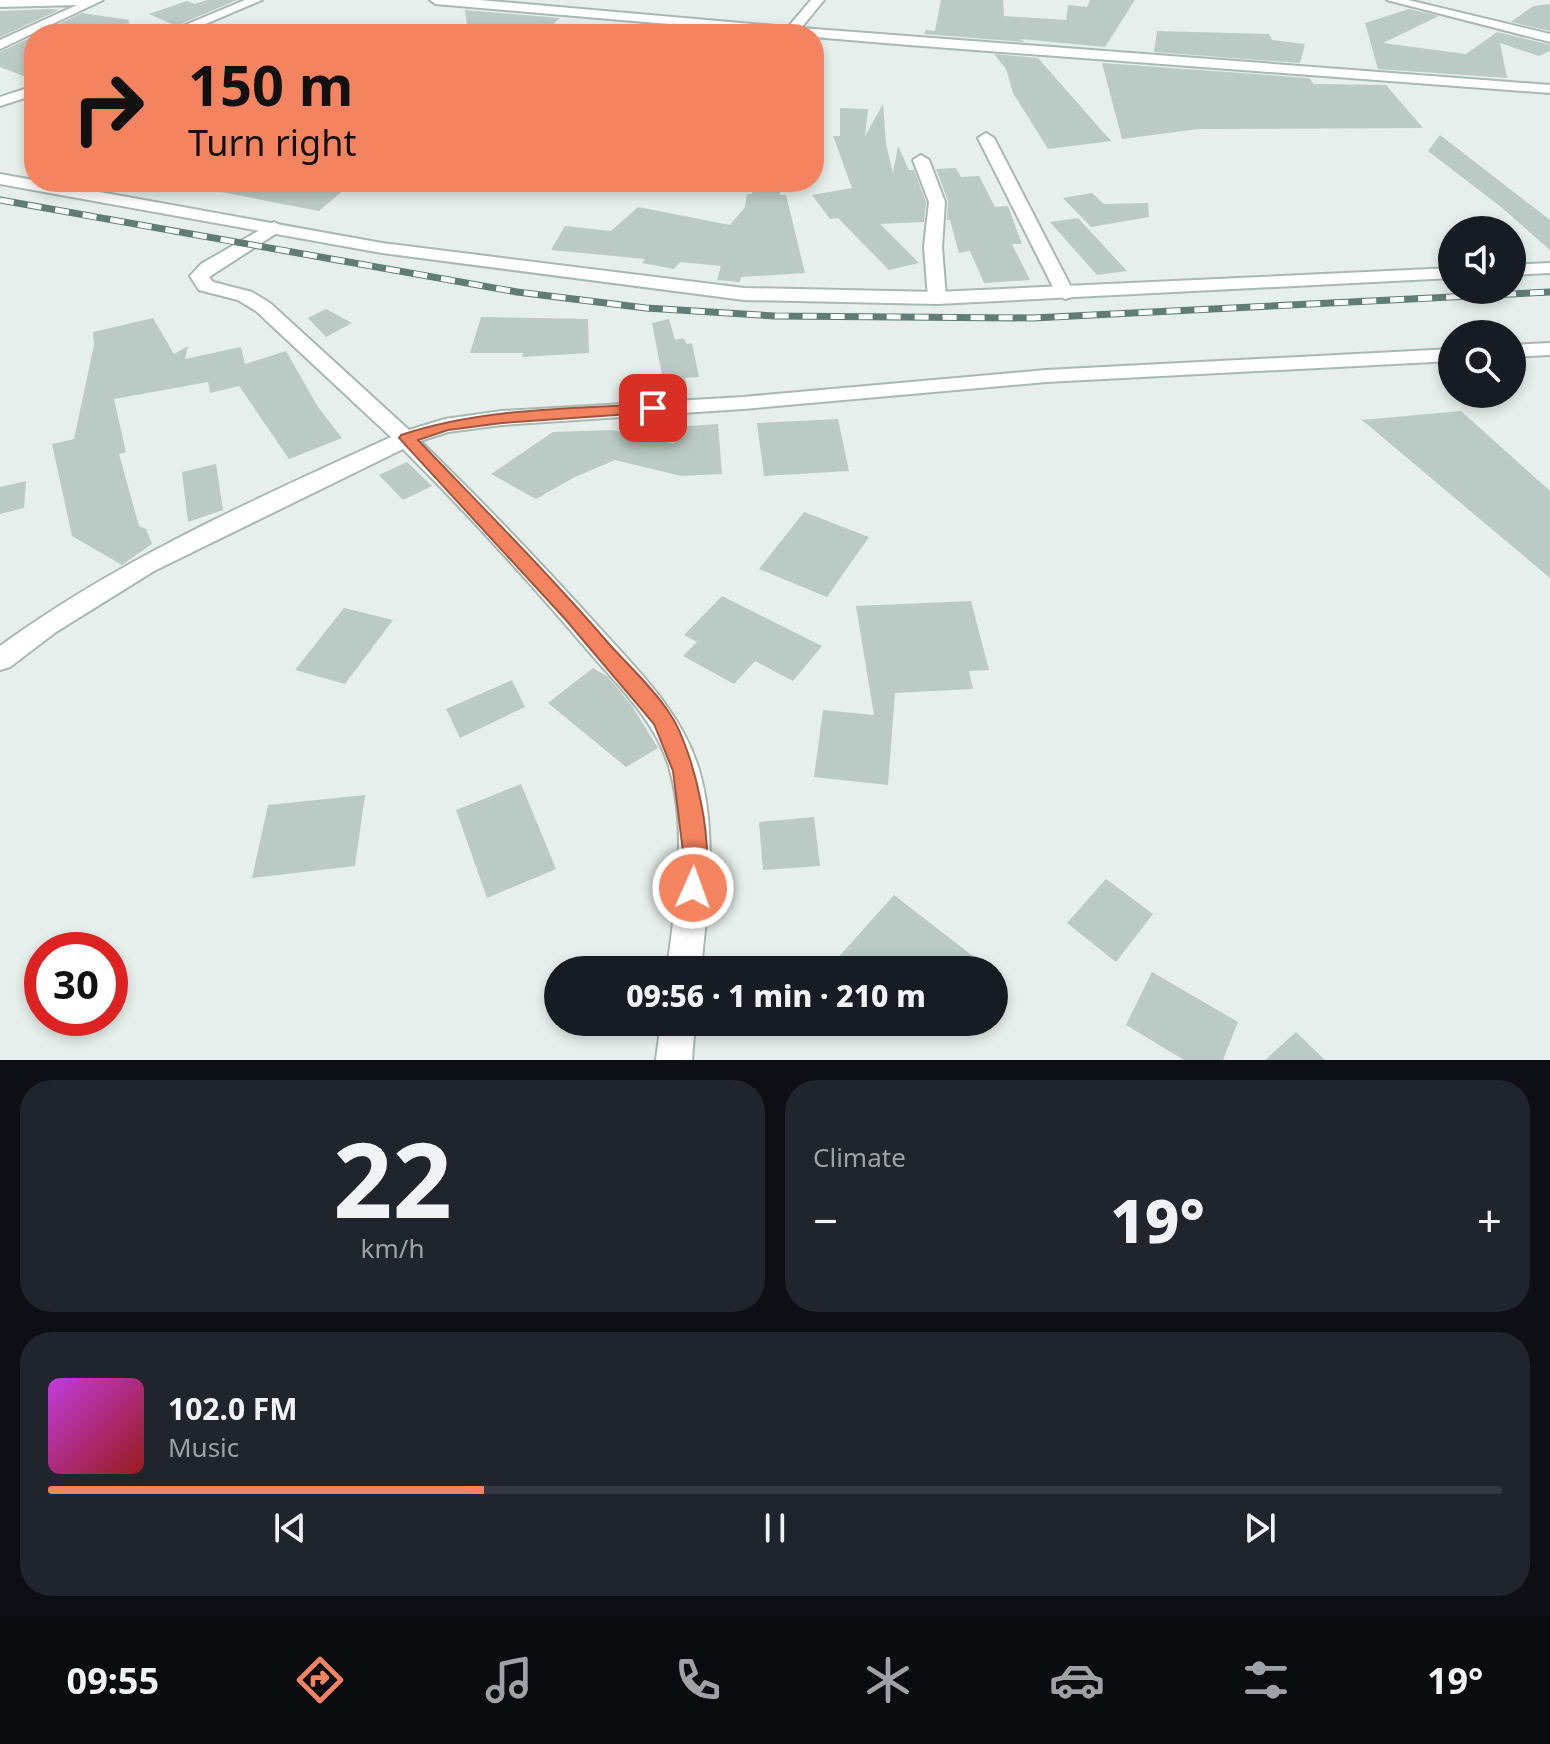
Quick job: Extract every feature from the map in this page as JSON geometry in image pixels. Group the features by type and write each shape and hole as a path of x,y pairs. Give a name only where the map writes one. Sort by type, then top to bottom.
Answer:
{"street":[{"path":"0,3 95,0"},
{"path":"44,24 95,0"},
{"path":"196,24 256,0"},
{"path":"436,0 731,24"},
{"path":"797,24 818,0"},
{"path":"1393,0 1550,38"},
{"path":"824,32 1550,89"},
{"path":"0,45 24,34"},
{"path":"0,102 24,94"},
{"path":"986,138 1065,293"},
{"path":"921,160 937,202 933,247 937,298"},
{"path":"0,179 24,183"},
{"path":"74,192 397,250 744,294 937,298 1438,274"},
{"path":"274,227 199,276 206,286 245,296 263,307 407,438 573,615 662,719 685,771 696,860 686,956"},
{"path":"1526,269 1550,268"},
{"path":"1526,350 1550,349"},
{"path":"0,660 46,624 140,569 407,438 445,426 502,418 743,403 1046,376 1438,356"},
{"path":"674,1060 677,1036"}],"building":[{"path":"207,0 237,0 181,24 172,24 149,14 187,1 195,4"},
{"path":"941,0 1003,0 1004,16 1066,20 1068,5 1087,7 1090,0 1135,0 1105,47 924,34 926,30 935,31"},
{"path":"1550,4 1550,31 1511,22 1533,6"},
{"path":"50,9 59,10 0,37 0,11"},
{"path":"1409,9 1439,16 1383,43 1466,54 1497,32 1550,45 1550,51 1539,56 1500,43 1507,78 1378,69 1365,23"},
{"path":"465,10 560,18 553,24 467,24"},
{"path":"82,13 129,20 129,24 59,24"},
{"path":"1157,31 1269,34 1272,40 1305,44 1300,63 1154,52"},
{"path":"24,41 24,76 0,67 0,52"},
{"path":"994,54 1038,58 1111,141 1048,149 1013,93 1006,69"},
{"path":"1102,63 1309,78 1314,84 1386,85 1423,128 1198,129 1122,139"},
{"path":"883,104 886,144 893,173 898,146 909,170 914,170 926,202 924,222 880,224 919,263 889,270 838,218 830,219 812,195 852,188 833,136 840,136 840,108 868,109 865,136"},
{"path":"1440,135 1550,220 1550,250 1526,229 1526,216 1511,216 1428,151"},
{"path":"956,168 961,177 979,176 995,207 1008,206 1022,244 1012,244 1030,280 984,283 970,251 959,253 950,220 947,220 948,201 936,169"},
{"path":"221,192 341,192 319,211"},
{"path":"780,192 780,195 786,195 805,273 741,277 740,282 717,280 721,266 680,262 674,269 642,263 645,259 551,250 565,226 611,231 638,207 730,225 745,207 747,194"},
{"path":"1092,193 1104,204 1148,203 1149,217 1091,227 1063,198"},
{"path":"1078,218 1127,271 1097,275 1050,222"},
{"path":"326,309 352,323 326,337 308,318"},
{"path":"481,317 588,319 589,353 522,357 523,353 470,353"},
{"path":"153,318 174,354 188,346 185,359 241,347 245,364 286,351 318,407 342,438 289,459 239,386 210,393 208,382 114,399 126,452 119,454 139,526 146,529 152,544 122,565 72,536 52,444 74,439 94,345 93,332"},
{"path":"669,319 675,340 683,338 687,344 692,343 699,377 685,378 687,383 664,385 652,323"},
{"path":"1461,411 1550,491 1550,578 1362,420"},
{"path":"838,419 849,471 764,476 757,423"},
{"path":"718,424 722,474 681,476 615,460 575,477 536,499 491,474 553,432 612,430 675,444 675,427"},
{"path":"407,462 432,486 403,500 379,475"},
{"path":"216,464 223,510 188,522 182,472"},
{"path":"26,481 24,508 0,514 0,487"},
{"path":"804,512 869,537 827,597 759,569"},
{"path":"722,596 822,646 793,681 755,661 734,684 683,656 697,642 684,635"},
{"path":"971,601 989,670 969,671 973,689 895,693 888,785 814,777 823,710 874,715 856,606"},
{"path":"344,608 393,620 345,684 295,670"},
{"path":"593,668 608,677 632,706 658,748 626,767 548,703"},
{"path":"512,680 525,707 460,738 446,709"},
{"path":"521,784 556,869 487,898 456,810"},
{"path":"365,795 355,866 252,878 268,805"},
{"path":"814,817 820,866 763,870 759,822"},
{"path":"1106,879 1153,914 1116,962 1067,923"},
{"path":"894,895 973,956 840,956"},
{"path":"1152,972 1238,1022 1223,1060 1184,1060 1126,1025"},
{"path":"1296,1032 1325,1060 1265,1060"}],"railway":[{"path":"0,200 517,292 646,308 775,316 1033,318 1550,292"}],"route":[{"path":"653,408 502,418 445,426 407,438 573,615 662,719 685,771 696,860 693,888"}]}
